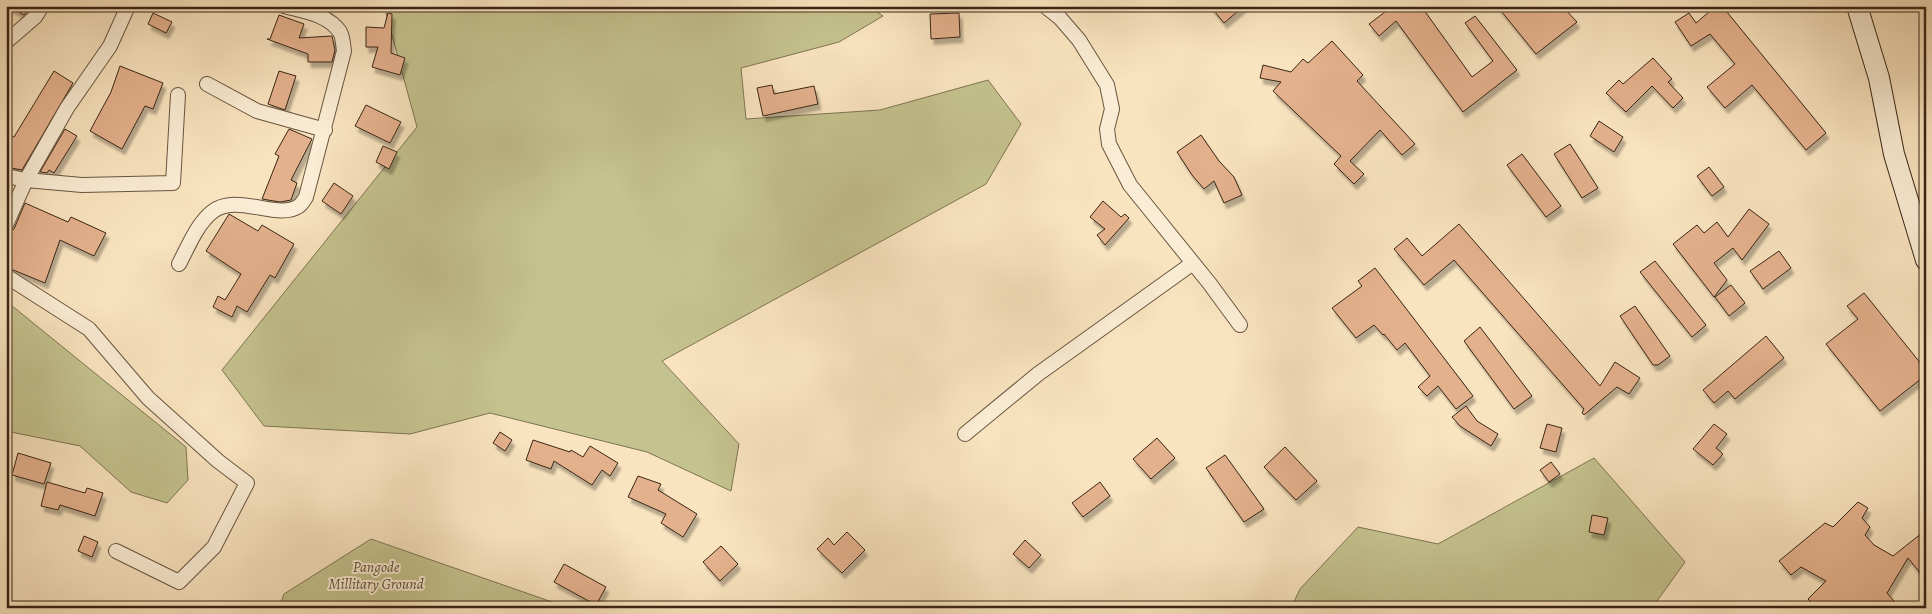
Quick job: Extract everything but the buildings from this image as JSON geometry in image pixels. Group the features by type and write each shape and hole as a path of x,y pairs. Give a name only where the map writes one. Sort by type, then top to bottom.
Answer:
{"main road":[{"path":"1857,6 1879,78 1894,154 1926,260"}],"street":[{"path":"6,42 35,17 42,6"},
{"path":"6,225 26,180 67,108 110,46 128,6"},
{"path":"179,264 203,220 213,210 227,205 288,210 298,206 306,197 325,130 344,51 340,33 329,21 313,14 284,6"},
{"path":"1045,6 1060,18 1079,40 1107,85 1112,109 1106,129 1109,144 1130,185 1240,325"},
{"path":"207,84 258,111 325,130"},
{"path":"6,176 26,180 82,185 173,183 178,95"},
{"path":"965,434 1038,374 1192,263"},
{"path":"6,276 88,329 148,398 218,461 247,483 214,547 179,582 116,551"}],"green space":[{"path":"384,6 869,6 883,16 839,42 741,68 746,119 880,110 988,80 1021,124 986,184 662,361 739,444 731,491 647,452 490,413 410,434 264,426 222,370 417,127"},
{"path":"6,301 186,447 188,480 167,503 131,492 80,446 6,431"},
{"path":"1594,458 1685,562 1652,608 1291,608 1300,589 1358,527 1438,544"},
{"name":"Pangode Millitary Ground","path":"371,539 566,608 279,608 284,594"}]}
